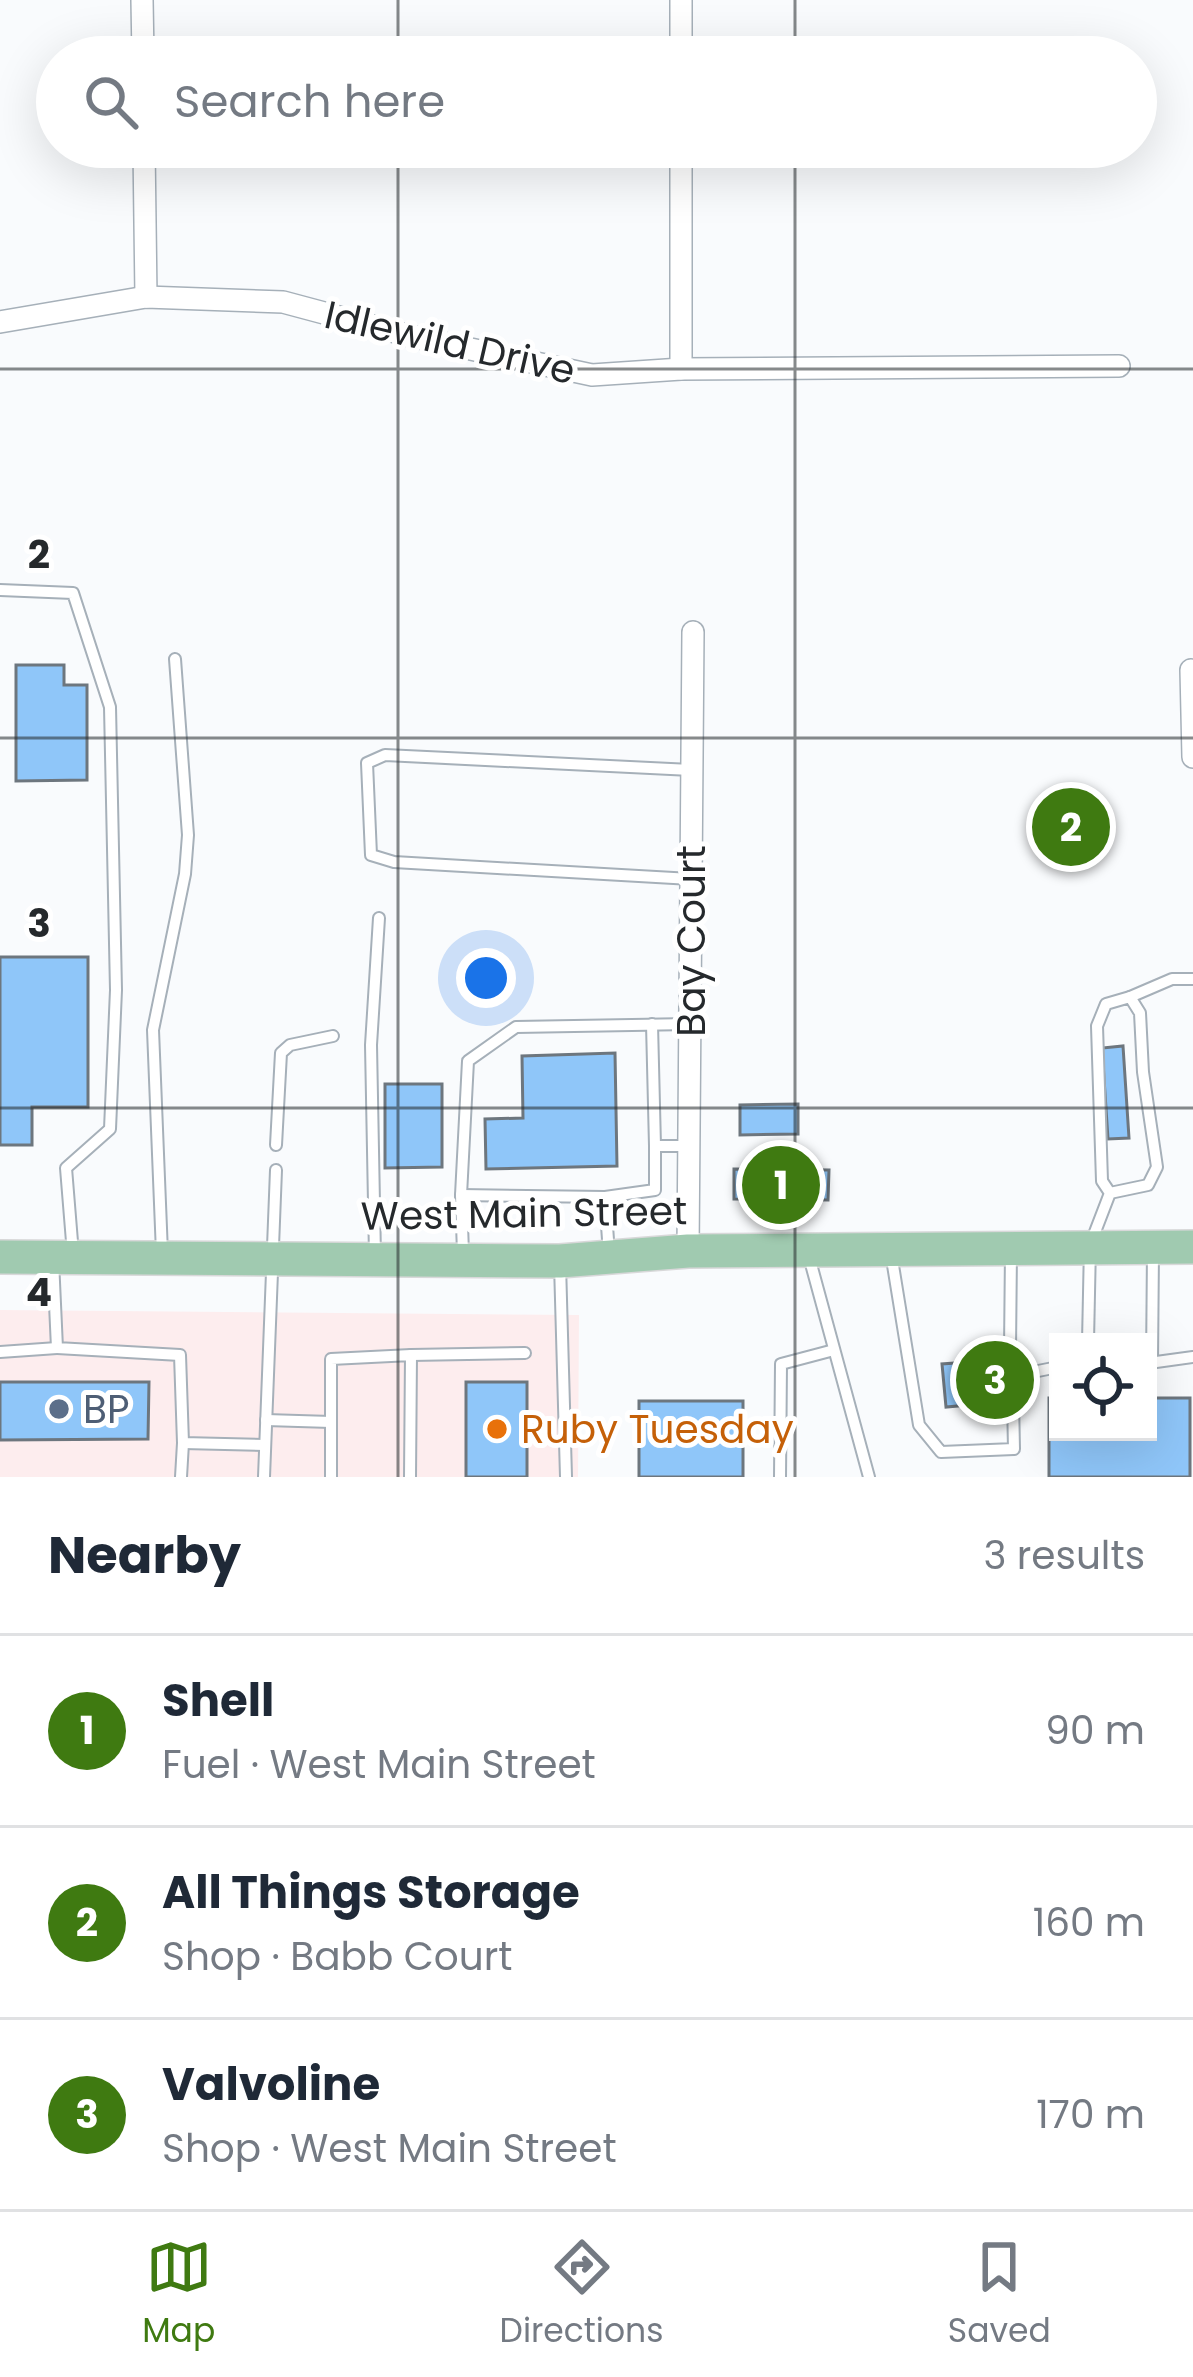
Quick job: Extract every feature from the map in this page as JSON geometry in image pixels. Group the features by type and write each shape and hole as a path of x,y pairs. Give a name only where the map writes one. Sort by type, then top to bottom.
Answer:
{"main road":[{"name":"West Main Street","path":"0,1257 560,1261 688,1251 1193,1246"}],"street":[{"path":"142,0 143,36"},
{"path":"681,0 681,36"},
{"path":"144,168 146,297"},
{"path":"681,168 681,369"},
{"name":"Idlewild Drive","path":"0,322 146,297 283,302 410,336 592,375 681,369 1119,366"},
{"name":"Bay Court","path":"688,1251 694,632"},
{"path":"1191,670 1193,757"}],"lane":[{"path":"0,590 73,593 110,707 116,990 110,1129 66,1168 56,1348"},
{"path":"162,1257 153,1030 185,874 188,835 175,659"},
{"path":"691,879 394,862 371,855 366,800 367,763 385,755 692,770"},
{"path":"375,1259 371,1045 379,918"},
{"path":"1110,1193 1102,1181 1097,1025 1106,1004 1172,979 1193,979"},
{"path":"1110,1193 1148,1185 1157,1167 1139,1013 1130,997"},
{"path":"461,1196 604,1197 655,1190 652,1024"},
{"path":"464,1260 461,1196 468,1061 516,1027 690,1024"},
{"path":"276,1145 281,1053 290,1045 334,1036"},
{"path":"655,1146 689,1146"},
{"path":"264,1477 276,1170"},
{"path":"1088,1333 1090,1246 1110,1193"},
{"path":"604,1197 609,1257"},
{"path":"891,1250 919,1425 941,1453 1014,1449 1013,1401 1022,1374 1010,1348 1011,1247"},
{"path":"1151,1333 1154,1248"},
{"path":"807,1250 869,1477"},
{"path":"560,1261 566,1477"},
{"path":"0,1352 56,1348 179,1355 181,1477"},
{"path":"780,1477 781,1364 834,1350"},
{"path":"331,1477 331,1359 524,1353"},
{"path":"410,1477 411,1355"},
{"path":"1157,1362 1193,1357"},
{"path":"1022,1374 1049,1369"},
{"path":"266,1420 331,1422"},
{"path":"183,1443 265,1445"}],"shaded area":[{"path":"0,1310 579,1315 578,1477 0,1477"}],"building":[{"path":"16,665 64,665 64,685 87,685 87,780 16,781"},
{"path":"0,957 88,957 88,1107 32,1107 32,1145 0,1145"},
{"path":"1123,1046 1129,1138 1108,1139 1102,1048"},
{"path":"615,1053 617,1166 486,1169 485,1119 523,1118 522,1056"},
{"path":"385,1084 442,1084 442,1167 385,1168"},
{"path":"798,1104 798,1134 740,1135 740,1105"},
{"path":"734,1169 829,1170 828,1200 734,1199"},
{"path":"1010,1359 1013,1401 946,1407 942,1364"},
{"path":"0,1382 149,1382 148,1439 0,1440"},
{"name":"Ruby Tuesday","path":"466,1382 527,1382 527,1477 466,1477"},
{"path":"1157,1398 1190,1398 1190,1477 1049,1477 1049,1441 1157,1441"},
{"path":"639,1401 743,1401 743,1477 639,1477"}],"place":[{"name":"All Things Storage","path":"1071,827"},
{"name":"Shell","path":"781,1185"},
{"name":"Valvoline","path":"995,1380"},
{"name":"BP","path":"59,1409"},
{"name":"Ruby Tuesday","path":"497,1429"}]}
